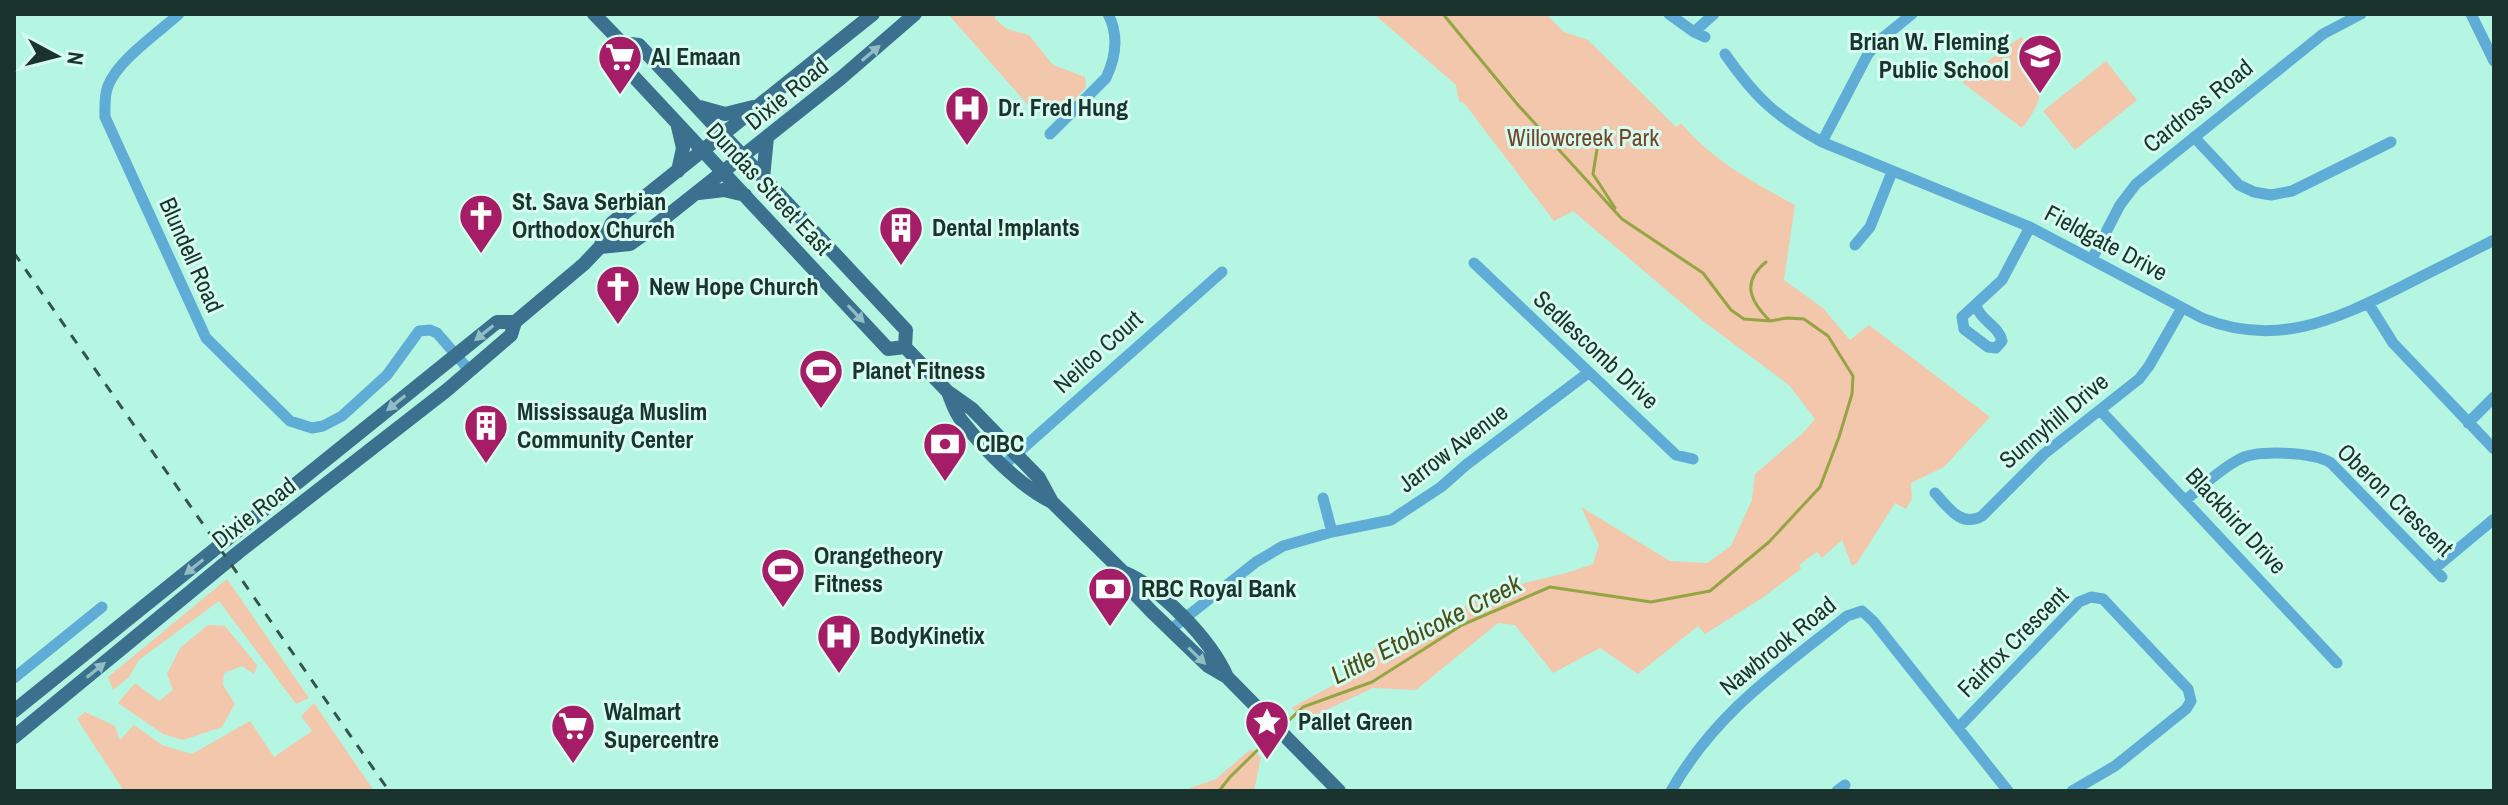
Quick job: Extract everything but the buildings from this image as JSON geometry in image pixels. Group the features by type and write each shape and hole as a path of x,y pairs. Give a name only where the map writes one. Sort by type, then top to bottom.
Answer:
{"main road":[{"name":"Dundas Street East","path":"594,14 622,43 639,45 906,330 905,347 948,392 972,409 1039,478 1052,502 1123,572 1132,591 1208,666 1227,677 1339,791"},
{"name":"Dixie Road","path":"14,737 240,551 447,390 511,335 515,322 600,247 612,223 873,14"},
{"name":"Dixie Road","path":"600,247 630,244 744,157 915,14"},
{"name":"Dundas Street East","path":"622,43 621,63 888,349 905,347"},
{"path":"696,105 725,114 758,106"},
{"path":"677,122 683,148 678,171"},
{"path":"763,178 767,137"},
{"path":"698,193 724,190 745,195"},
{"name":"Dixie Road","path":"14,711 497,322 515,322"},
{"name":"Dundas Street East","path":"948,392 960,419 1030,491 1052,502"},
{"name":"Dundas Street East","path":"1123,572 1142,580 1184,620 1218,657 1227,677"},
{"path":"44,686 56,703"}],"street":[{"name":"Blundell Road","path":"179,14 118,68 105,98 105,117 206,338 290,421 312,428 342,416 387,375 419,331 426,329 437,333 469,370"},
{"path":"1050,134 1106,78 1115,46 1113,25 1108,14"},
{"path":"1669,14 1700,34 1714,14"},
{"path":"1822,142 1868,54 1912,14"},
{"name":"Cardross Road","path":"2092,259 2131,190 2323,34 2361,14"},
{"path":"2471,14 2494,61"},
{"name":"Fieldgate Drive","path":"1725,54 1778,116 1822,142 2030,227 2182,308 2227,327 2269,331 2318,324 2368,303 2494,240"},
{"path":"2194,137 2236,182 2250,191 2271,195 2292,191 2391,142"},
{"path":"1855,245 1870,227 1892,172"},
{"path":"1976,306 2002,280 2030,227"},
{"name":"Sedlescomb Drive","path":"1474,263 1676,455 1693,459"},
{"name":"Neilco Court","path":"1004,465 1222,272"},
{"path":"2368,303 2393,343 2494,449"},
{"name":"Sunnyhill Drive","path":"1935,493 1959,518 1977,520 2044,454 2101,411 2144,373 2182,308"},
{"name":"Jarrow Avenue","path":"1170,630 1265,556 1283,546 1391,520 1441,487 1588,373"},
{"path":"2468,423 2494,397"},
{"name":"Blackbird Drive","path":"2101,411 2187,499 2337,663"},
{"name":"Oberon Crescent","path":"2187,499 2245,456 2316,455 2331,463 2438,573 2494,519"},
{"path":"1323,498 1332,532"},
{"name":"Fairfox Crescent","path":"1959,727 2079,602 2091,597 2103,599 2188,689 2191,701 2186,709 2127,757 2072,791"},
{"path":"14,678 102,607"},
{"name":"Nawbrook Road","path":"1671,791 1689,759 1734,708 1856,611 1867,614 2008,791"}],"green space":[{"path":"948,14 995,14 995,19 1007,29 1029,35 1053,65 1085,77 1086,87 1060,114 1046,115 1037,111 1027,104"},
{"name":"Willowcreek Park","path":"1374,14 1546,14 1564,32 1588,40 1676,127 1681,123 1720,159 1795,205 1784,280 1823,308 1850,340 1869,325 1990,417 1944,467 1911,483 1912,499 1906,509 1895,503 1857,563 1852,566 1842,540 1822,558 1817,552 1799,565 1801,569 1762,598 1705,634 1698,626 1638,674 1600,648 1553,673 1515,625 1498,623 1416,690 1373,688 1307,719 1291,708 1352,675 1382,640 1406,637 1496,590 1593,564 1599,545 1581,507 1670,561 1707,563 1731,546 1752,500 1755,474 1815,419 1789,385 1703,321 1573,211 1554,221 1464,103 1459,101 1456,85"},
{"path":"2021,37 2036,60 2041,82 2037,104 2022,128 1963,83 1963,79"},
{"path":"2106,61 2137,100 2075,150 2043,111"},
{"path":"227,579 309,698 296,704 219,601 139,660 129,677 113,690 108,677"},
{"path":"208,625 225,626 257,665 254,674 242,666 224,673 223,685 235,704 222,727 183,740 163,734 118,703 135,683 159,701 173,690 167,674 180,648"},
{"path":"314,703 374,791 124,791 77,719 85,712 115,726 120,740 134,725 162,745 192,754 250,721 274,757 312,731 301,716"},
{"path":"1251,749 1261,757 1254,791 1182,791 1216,779"}],"waterway":[{"name":"Little Etobicoke Creek","path":"1282,727 1303,707 1372,682 1462,625 1550,587 1651,602 1710,591 1769,542 1820,487 1852,394 1853,376 1828,336 1804,319 1744,319 1731,310 1703,273 1622,219 1518,105 1443,14"},
{"path":"1598,143 1593,174 1615,208"},
{"path":"1766,262 1753,277 1751,292 1757,306 1770,321"},
{"name":"Little Etobicoke Creek","path":"1219,791 1276,732"}],"railway":[{"path":"14,253 389,791"}],"place":[{"name":"Brian W. Fleming Public School","path":"2040,95"},
{"name":"Al Emaan","path":"620,96"},
{"name":"Dr. Fred Hung","path":"967,147"},
{"name":"St. Sava Serbian Orthodox Church","path":"481,255"},
{"name":"Dental !mplants","path":"901,267"},
{"name":"New Hope Church","path":"618,326"},
{"name":"Planet Fitness","path":"821,410"},
{"name":"Mississauga Muslim Community Center","path":"486,465"},
{"name":"CIBC","path":"945,483"},
{"name":"Orangetheory Fitness","path":"783,609"},
{"name":"RBC Royal Bank","path":"1110,628"},
{"name":"BodyKinetix","path":"839,675"},
{"name":"Pallet Green","path":"1267,761"},
{"name":"Walmart Supercentre","path":"573,765"}]}
